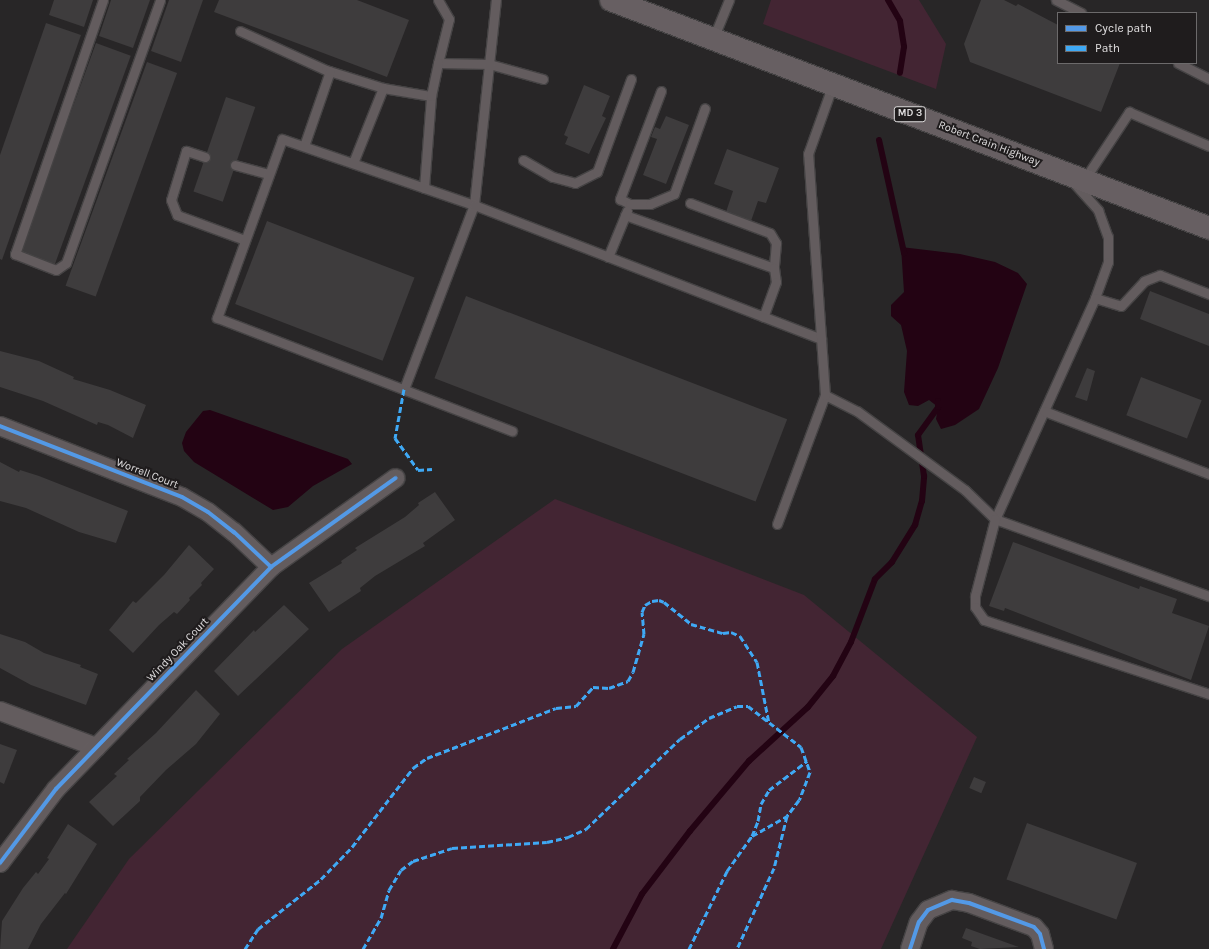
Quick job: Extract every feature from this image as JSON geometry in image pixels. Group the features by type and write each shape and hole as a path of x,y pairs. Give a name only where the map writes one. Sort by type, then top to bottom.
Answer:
{"highway":[{"name":"Robert Crain Highway","path":"611,0 1209,228"}],"street":[{"name":"Worrell Court","path":"0,426 182,498 208,512 234,532 271,567"},
{"name":"Windy Oak Court","path":"0,863 56,789 271,567 396,478"},
{"path":"0,711 96,747"},
{"path":"910,949 919,922 928,910 952,900 969,903 1034,927 1040,934 1044,949"}],"lane":[{"path":"103,0 15,254 56,270 66,263 160,0"},
{"path":"424,188 431,96 450,19 438,0"},
{"path":"404,389 474,205 496,0"},
{"path":"713,39 729,0"},
{"path":"1056,0 1079,12"},
{"path":"240,31 330,71 383,88 431,96"},
{"path":"438,63 489,64 543,79"},
{"path":"1180,64 1209,79"},
{"path":"304,146 330,71"},
{"path":"523,160 553,177 575,183 597,172 631,79"},
{"path":"777,524 825,395 808,154 833,84"},
{"path":"353,163 383,88"},
{"path":"662,91 620,199 630,204 650,204 674,194 705,108"},
{"path":"1209,146 1129,112 1074,177 1098,210 1108,237 1108,262 1095,298 995,519 976,596 975,607 984,620 1209,694"},
{"path":"512,431 217,318 282,139 474,205 821,339"},
{"path":"205,157 186,151 171,200 177,215 245,240"},
{"path":"235,165 269,174"},
{"path":"690,203 770,233 776,244 774,268 776,282 763,317"},
{"path":"608,257 630,204"},
{"path":"626,215 774,268"},
{"path":"1095,298 1121,306 1144,280 1160,276 1209,294"},
{"path":"825,395 857,411 965,490 995,519 1208,594"},
{"path":"1044,411 1209,474"}],"shaded area":[{"path":"771,0 919,0 946,44 936,89 763,24"},
{"path":"901,247 960,254 995,262 1018,273 1027,284 998,368 979,409 955,425 941,429 936,419 938,407 929,400 918,406 909,405 904,392 907,351 901,325 891,316 891,305 904,292"},
{"path":"210,410 348,459 352,464 313,486 288,507 273,510 194,462 184,451 182,443 186,432 203,411"},
{"path":"555,499 804,595 977,737 881,949 67,949 129,859 342,649"}],"building":[{"path":"54,0 93,0 84,27 49,15"},
{"path":"111,0 150,0 133,48 99,36"},
{"path":"169,0 203,0 181,62 151,51"},
{"path":"219,0 357,0 409,20 387,77 214,12"},
{"path":"981,0 1004,0 1016,6 1018,4 1057,24 1057,64 1120,64 1101,112 970,62 964,44"},
{"path":"46,23 81,35 2,260 0,259 0,155"},
{"path":"96,43 131,56 54,265 20,253"},
{"path":"147,62 177,73 96,297 66,286"},
{"path":"584,85 610,96 602,116 606,118 589,154 565,144 568,137 564,135"},
{"path":"226,97 255,107 223,202 193,192"},
{"path":"666,116 689,125 666,184 643,175 657,139 651,137 655,127 660,129"},
{"path":"727,149 779,168 766,203 758,201 751,221 726,212 733,191 714,184"},
{"path":"267,221 415,278 383,361 235,304"},
{"path":"1150,291 1209,314 1209,346 1140,319"},
{"path":"466,296 787,419 756,501 434,378"},
{"path":"0,351 39,361 74,377 73,379 110,390 146,405 133,438 108,425 98,422 97,425 43,401 0,387"},
{"path":"1087,368 1095,371 1087,401 1075,397"},
{"path":"1141,377 1202,400 1187,439 1126,415"},
{"path":"0,462 19,472 20,470 39,476 128,511 116,543 79,532 26,508 0,501"},
{"path":"435,492 455,520 423,543 425,546 375,576 360,588 361,591 329,612 309,583 342,563 341,561 357,550 355,548 405,517 419,505 418,503"},
{"path":"1013,542 1139,589 1140,586 1177,599 1172,613 1209,626 1191,680 1005,608 1004,611 989,606"},
{"path":"189,545 214,569 177,614 174,612 159,625 133,653 109,630 133,601 136,603 164,575"},
{"path":"284,605 309,629 238,696 214,671 254,630 255,632"},
{"path":"0,634 25,642 44,653 81,665 80,667 98,674 86,705 31,685 0,668"},
{"path":"196,690 220,714 196,744 166,770 140,797 140,801 113,826 89,802 117,776 114,774 129,760 127,759 156,733"},
{"path":"0,744 17,750 4,784 0,782"},
{"path":"974,777 986,782 981,793 969,788"},
{"path":"1027,823 1137,863 1116,919 1006,879"},
{"path":"68,824 97,844 66,894 65,893 41,924 28,949 0,949 2,921 23,888 36,872 38,874 49,859 47,858"},
{"path":"966,928 1019,947 980,949 971,946 972,942 962,938"}],"waterway":[{"path":"888,0 900,21 904,47 900,73"},
{"path":"879,140 904,253"},
{"path":"613,949 642,894 690,831 749,761 808,707 833,676 851,642 875,579 892,562 915,525 922,501 924,476 918,435 938,407 938,401"}],"marked path":[{"path":"404,389 395,438 418,470 432,469"},
{"path":"245,949 258,929 321,879 352,847 413,768 427,758 556,708 576,706 593,687 609,688 628,681 633,672 644,634 642,612 645,605 652,601 659,600 664,602 691,624 723,633 731,632 740,636 757,662 769,723"},
{"path":"363,949 381,918 389,890 401,870 413,861 452,848 547,842 568,837 586,829 680,739 709,718 737,706 748,706 801,747 810,772 799,800 787,816 774,868 737,949"},
{"path":"689,949 727,871 752,836 758,821 761,804 769,790 807,761"},
{"path":"752,836 787,816"}],"cycle path":[{"path":"0,426 182,497 208,512 234,532 271,567"},
{"path":"0,863 56,789 271,567 396,478"},
{"path":"910,949 919,922 928,910 952,900 969,903 1034,927 1040,934 1044,949"}]}
